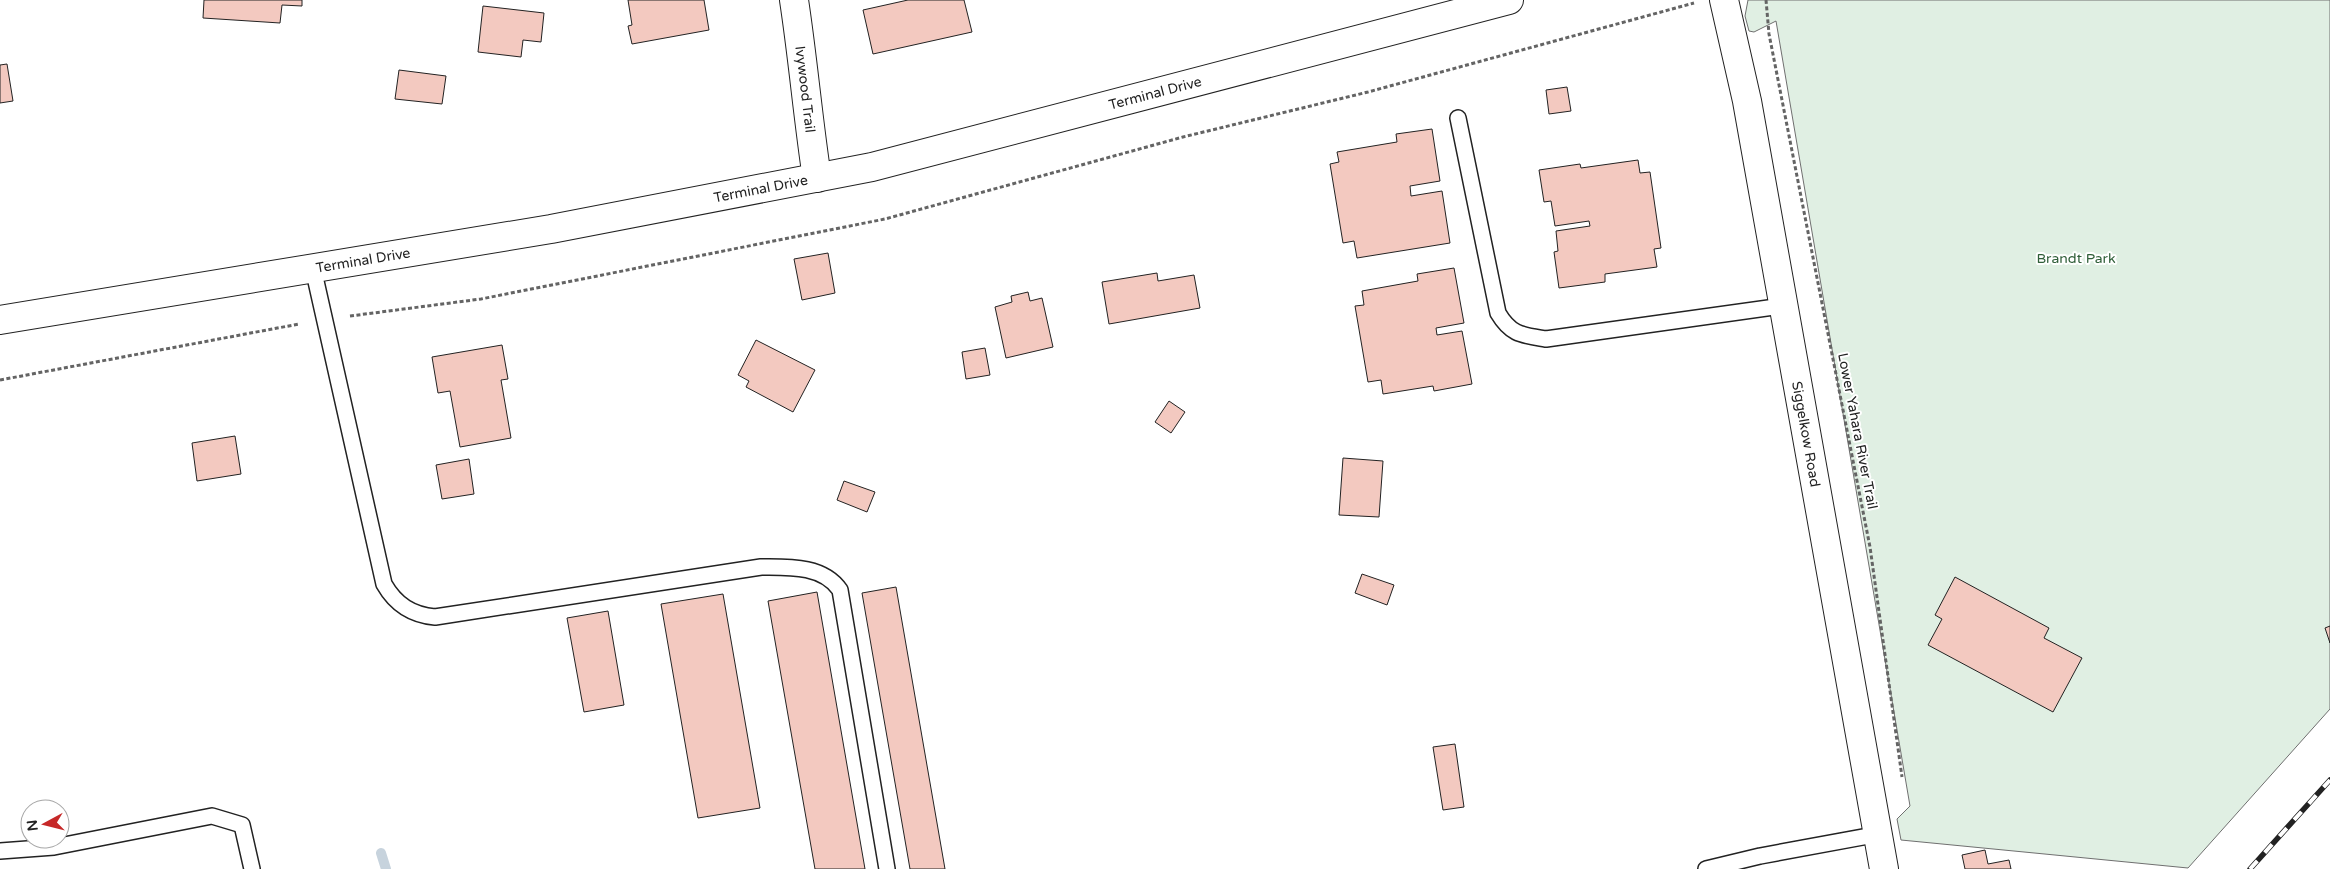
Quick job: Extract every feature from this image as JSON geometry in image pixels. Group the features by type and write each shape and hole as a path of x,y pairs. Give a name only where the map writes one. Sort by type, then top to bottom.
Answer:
{"street":[{"name":"Ivywood Trail","path":"794,0 804,65 806,103 817,178"},
{"name":"Terminal Drive","path":"0,320 551,229 872,167 1509,0"},
{"name":"Siggelkow Road","path":"1724,0 1748,101 1782,306 1884,869"}],"lane":[{"path":"1458,118 1498,313 1506,326 1518,334 1546,339 1782,306"},
{"path":"313,268 384,584 391,595 408,611 435,617 761,566 806,569 821,573 834,581 840,590 887,869"},
{"path":"0,851 54,847 212,816 242,825 252,869"},
{"path":"1706,869 1760,856 1879,834"}],"path":[{"name":"Lower Yahara River Trail","path":"1766,0 1769,34 1870,547 1903,781"},
{"path":"0,380 325,320 481,299 885,219 1183,138 1368,92 1695,3"}],"green space":[{"name":"Brandt Park","path":"1748,0 2330,0 2330,709 2188,868 1901,840 1897,819 1910,806 1776,21 1754,32 1749,31 1745,16"}],"building":[{"path":"204,0 302,0 302,6 282,5 280,23 203,18"},
{"path":"628,0 704,0 709,30 632,44 628,26 632,25"},
{"path":"908,0 964,0 972,32 873,54 863,10"},
{"path":"483,6 544,13 541,42 523,40 521,57 478,52"},
{"path":"7,64 13,101 0,103 0,65"},
{"path":"399,70 446,76 442,104 395,99"},
{"path":"1567,87 1571,111 1549,114 1546,90"},
{"path":"1432,129 1440,181 1410,186 1411,196 1442,191 1450,243 1357,258 1354,241 1343,243 1330,164 1339,162 1337,152 1397,142 1396,134"},
{"path":"1638,160 1640,173 1650,172 1661,248 1654,249 1657,267 1605,274 1605,282 1559,288 1554,252 1558,251 1556,231 1590,226 1589,221 1555,226 1551,201 1544,202 1539,170 1580,164 1581,168"},
{"path":"828,253 835,293 802,300 794,259"},
{"path":"1454,268 1464,323 1436,328 1437,335 1462,331 1472,384 1434,391 1433,386 1383,394 1381,380 1368,382 1355,306 1364,305 1362,291 1418,281 1417,274"},
{"path":"1157,273 1158,281 1194,275 1200,308 1109,324 1102,282"},
{"path":"1028,292 1030,301 1042,298 1053,347 1006,358 995,307 1012,302 1011,296"},
{"path":"756,340 815,370 793,412 746,387 749,381 738,375"},
{"path":"502,345 508,379 501,380 511,438 460,447 450,391 438,393 432,357"},
{"path":"985,348 990,375 966,379 962,352"},
{"path":"1169,401 1185,412 1171,433 1155,422"},
{"path":"235,436 241,474 197,481 192,443"},
{"path":"1343,458 1383,461 1379,517 1339,515"},
{"path":"469,459 474,494 442,499 436,465"},
{"path":"844,481 875,492 867,512 837,500"},
{"path":"1362,574 1394,585 1387,605 1355,593"},
{"path":"1955,577 2049,628 2044,638 2082,658 2053,712 1928,645 1942,619 1935,615"},
{"path":"896,587 945,869 910,869 862,593"},
{"path":"817,592 865,869 815,869 768,601"},
{"path":"723,594 760,808 698,818 661,604"},
{"path":"608,611 624,705 584,712 567,618"},
{"path":"2330,626 2330,643 2325,628"},
{"path":"1455,744 1464,807 1443,810 1433,747"},
{"path":"1985,850 1988,864 2009,860 2011,869 1965,869 1962,855"}],"waterway":[{"path":"381,853 386,869"}],"railway":[{"path":"2250,869 2330,780"}]}
